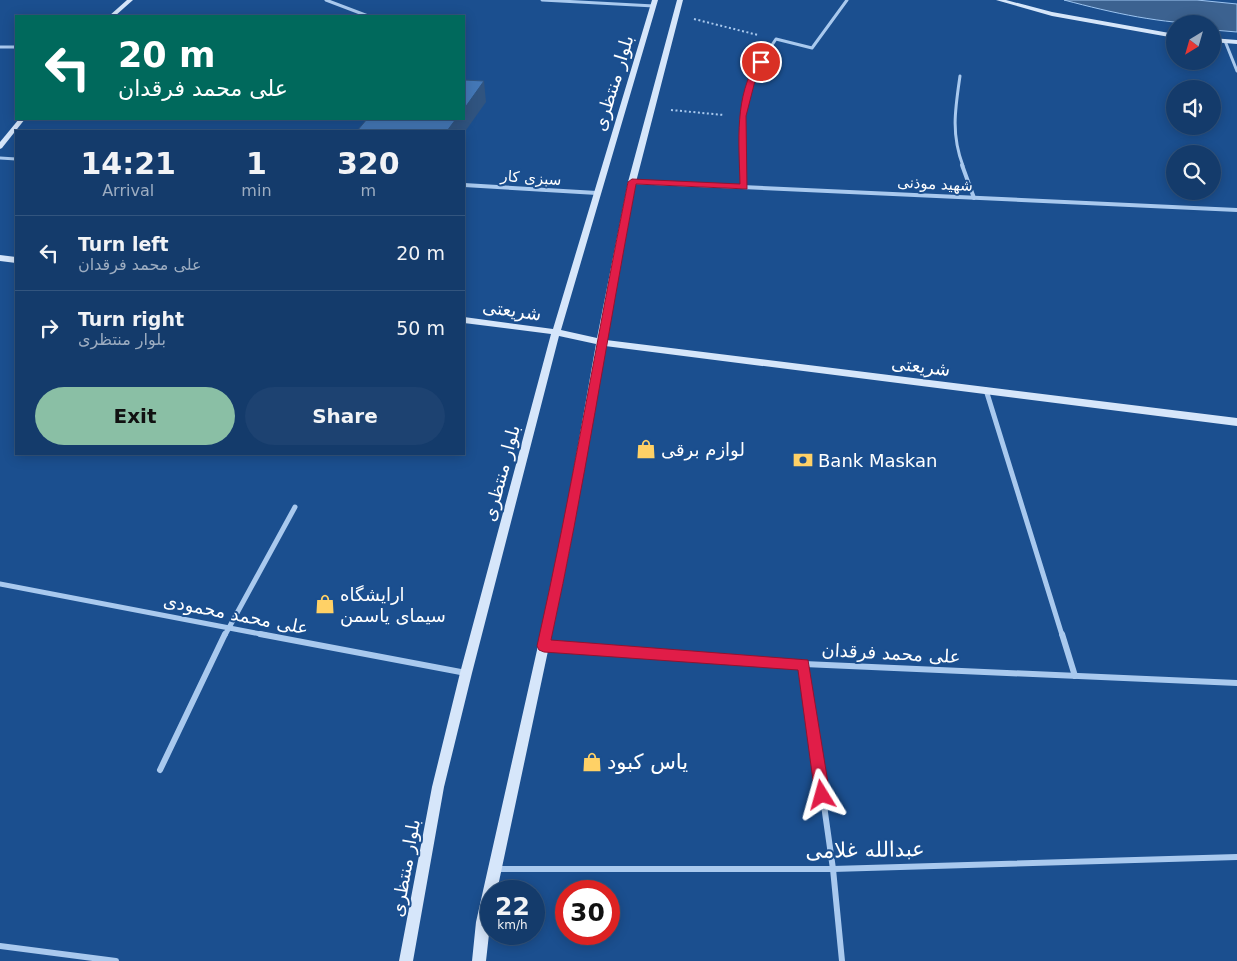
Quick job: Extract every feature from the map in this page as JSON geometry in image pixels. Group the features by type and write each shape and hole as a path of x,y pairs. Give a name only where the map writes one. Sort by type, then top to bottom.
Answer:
{"main road":[{"path":"113,15 130,0"},
{"path":"479,961 483,922 494,869 564,552 601,342 632,182 680,0"},
{"path":"999,0 1052,14 1166,34"},
{"name":"بلوار منتظری","path":"406,961 438,787 466,673 556,332 654,3"},
{"path":"1221,41 1237,42"},
{"path":"0,147 21,120"},
{"path":"0,258 15,260"},
{"name":"شریعتی","path":"465,320 556,332 601,342 1237,422"}],"street":[{"path":"326,0 365,15"},
{"path":"542,0 654,3"},
{"path":"744,187 742,116 753,73 776,39 812,48 847,0"},
{"path":"1225,41 1237,71"},
{"path":"0,47 15,47"},
{"path":"960,76 954,117 956,147 974,198"},
{"path":"0,158 15,159"},
{"name":"شهید موذنی","path":"632,182 1237,210"},
{"name":"سبزی کار","path":"465,184 596,193"},
{"path":"986,390 1075,676"},
{"path":"160,770 228,628 295,506"},
{"name":"علی محمد محمودی","path":"0,584 466,673"},
{"name":"علی محمد فرقدان","path":"544,646 804,664 1237,683"},
{"path":"804,664 833,869 842,961"},
{"name":"عبدالله غلامی","path":"494,869 833,869 1237,858"},
{"path":"0,946 116,961"}],"path":[{"path":"676,14 776,39"},
{"path":"651,108 742,116"}],"water":[{"path":"1064,0 1197,0 1237,4 1237,32 1221,31 1221,15 1166,15 1166,21"}],"building":[{"path":"465,80 484,81 465,108"},
{"path":"366,120 455,120 448,130 358,130"}],"place":[{"name":"لوازم برقی","path":"646,449"},
{"name":"Bank Maskan","path":"803,460"},
{"name":"ارایشگاه سیمای یاسمن","path":"325,604"},
{"name":"یاس کبود","path":"592,762"}],"route":[{"path":"761,62 753,73 742,116 744,187 632,182 601,342 564,552 544,646 804,664 822,795"}]}
